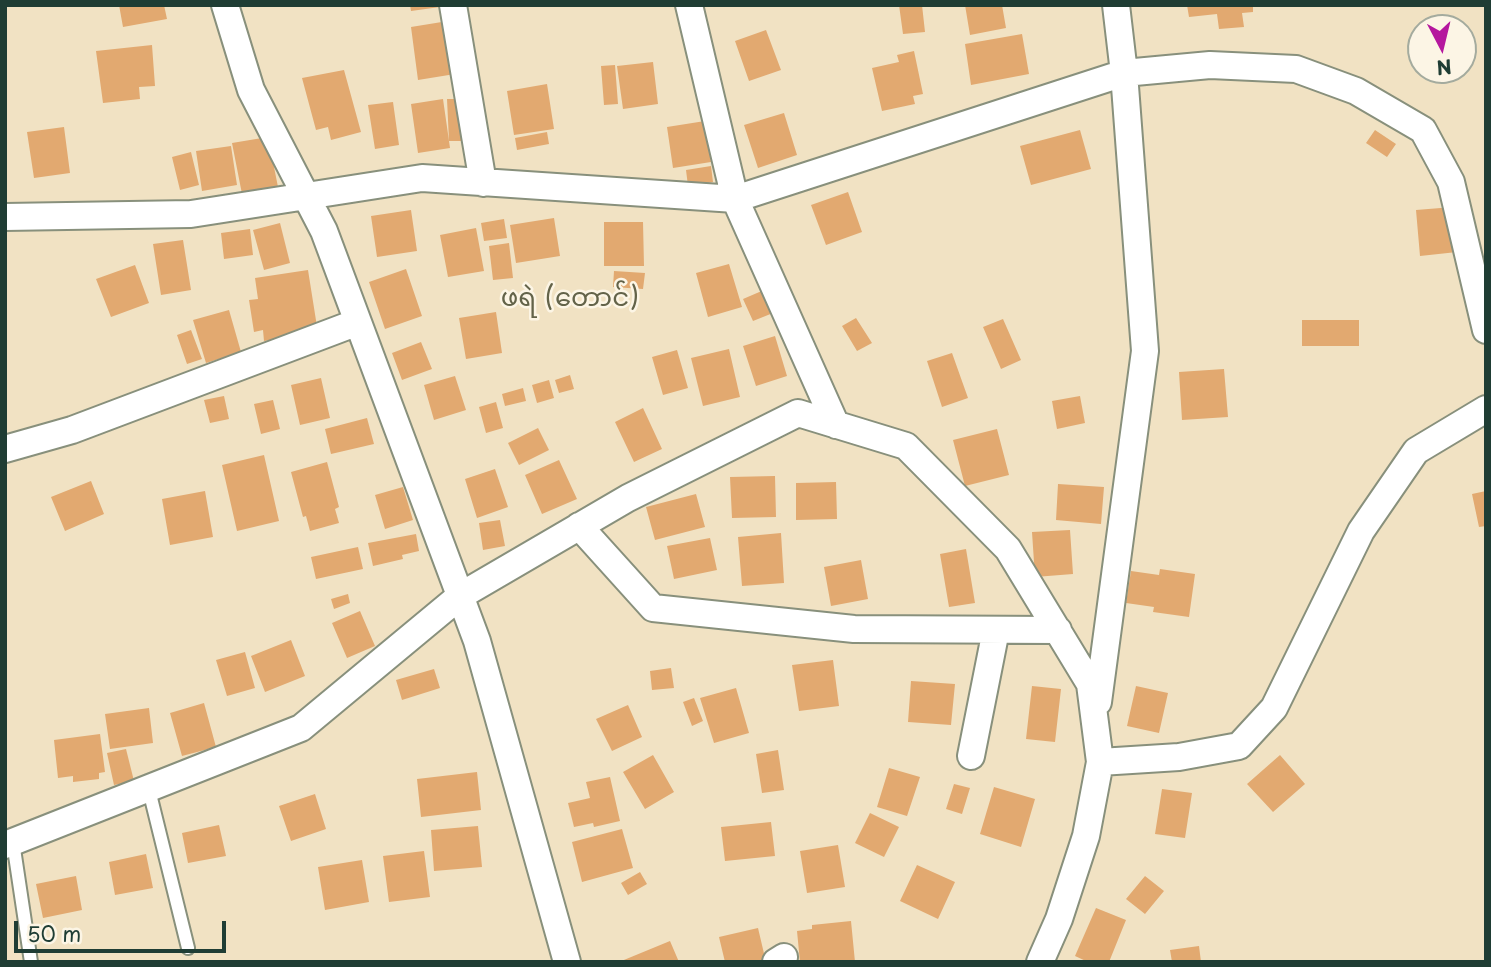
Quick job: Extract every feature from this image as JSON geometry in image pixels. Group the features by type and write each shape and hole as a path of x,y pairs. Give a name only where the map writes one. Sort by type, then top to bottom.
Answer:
{"street":[{"path":"225,5 251,90 324,230 477,641 568,962"},
{"path":"453,5 483,183"},
{"path":"689,5 735,199 836,425"},
{"path":"1095,724 1145,351 1124,73 1116,5"},
{"path":"5,217 191,214 422,178 735,199 1124,73 1210,65 1296,69 1356,92 1423,130 1451,182 1486,330"},
{"path":"5,449 72,430 358,322"},
{"path":"1100,762 1179,757 1239,746 1274,708 1361,531 1416,451 1486,409"},
{"path":"9,844 301,728 460,596 628,498 798,413 906,446 1009,549 1090,684 1100,762 1086,836 1059,919 1040,962"},
{"path":"579,527 653,608 854,629 1058,630"},
{"path":"971,756 996,630"}],"lane":[{"path":"149,790 188,948"},
{"path":"9,844 31,962"}],"building":[{"path":"119,5 164,5 167,19 123,27"},
{"path":"410,5 440,5 440,7 411,11"},
{"path":"899,5 922,5 925,32 903,34"},
{"path":"965,5 1002,5 1006,28 970,35"},
{"path":"1187,5 1253,5 1253,12 1242,13 1244,27 1219,29 1217,14 1189,17"},
{"path":"448,21 455,74 418,80 411,27"},
{"path":"766,30 781,70 749,81 735,41"},
{"path":"1022,34 1029,74 971,85 965,44"},
{"path":"152,45 155,86 139,87 140,99 103,103 96,51"},
{"path":"914,51 923,94 913,96 915,104 882,111 872,68 899,62 897,55"},
{"path":"653,62 658,104 623,109 617,66"},
{"path":"615,65 618,104 604,105 601,66"},
{"path":"344,70 361,132 331,140 328,127 316,130 302,78"},
{"path":"547,84 554,129 514,135 507,91"},
{"path":"443,99 450,148 418,153 411,104"},
{"path":"447,99 463,99 464,141 449,141"},
{"path":"393,102 399,145 375,149 368,105"},
{"path":"784,113 797,155 758,168 744,125"},
{"path":"705,121 711,162 673,168 667,127"},
{"path":"64,127 70,173 34,178 27,132"},
{"path":"1080,130 1091,169 1031,185 1020,146"},
{"path":"1375,130 1396,144 1387,157 1366,143"},
{"path":"547,132 549,144 517,150 515,138"},
{"path":"268,137 278,187 242,194 232,143"},
{"path":"231,146 237,185 202,191 196,151"},
{"path":"191,152 199,185 180,190 172,157"},
{"path":"711,166 713,182 688,186 686,170"},
{"path":"848,192 862,232 826,245 811,205"},
{"path":"1453,207 1457,252 1420,256 1416,210"},
{"path":"411,210 417,251 377,257 371,216"},
{"path":"554,218 560,256 516,263 510,225"},
{"path":"504,219 507,238 484,241 481,223"},
{"path":"604,222 643,222 644,266 604,266"},
{"path":"280,223 290,263 264,270 253,230"},
{"path":"476,228 484,271 448,277 440,235"},
{"path":"250,229 253,255 224,259 221,233"},
{"path":"183,240 191,290 161,295 153,244"},
{"path":"509,243 513,278 493,280 489,246"},
{"path":"729,264 742,307 708,317 696,273"},
{"path":"135,265 149,303 111,317 96,279"},
{"path":"406,269 422,316 385,329 369,282"},
{"path":"308,270 318,333 264,341 263,330 254,332 249,300 258,299 255,278"},
{"path":"614,271 645,273 643,289 613,287"},
{"path":"764,290 773,313 753,321 743,299"},
{"path":"229,310 241,352 206,363 193,320"},
{"path":"496,312 502,353 466,359 459,318"},
{"path":"856,318 872,343 857,351 842,326"},
{"path":"1003,319 1021,360 1001,369 983,327"},
{"path":"1302,320 1359,320 1359,346 1302,346"},
{"path":"191,330 202,359 187,364 177,335"},
{"path":"775,336 787,376 756,386 743,346"},
{"path":"421,342 432,369 402,380 392,353"},
{"path":"729,349 740,397 703,406 691,358"},
{"path":"677,350 688,388 663,395 652,357"},
{"path":"952,353 968,398 942,407 927,361"},
{"path":"1224,369 1228,417 1182,420 1179,372"},
{"path":"570,375 574,389 559,393 555,380"},
{"path":"455,376 466,410 434,420 424,385"},
{"path":"321,378 330,418 300,425 291,385"},
{"path":"549,380 554,398 537,403 532,385"},
{"path":"523,388 526,401 505,406 502,394"},
{"path":"224,396 229,419 210,423 204,400"},
{"path":"1080,396 1085,423 1057,429 1052,401"},
{"path":"273,400 280,429 261,434 254,404"},
{"path":"496,402 503,428 486,433 479,407"},
{"path":"643,408 662,449 634,462 615,422"},
{"path":"367,418 374,444 331,454 325,429"},
{"path":"538,428 549,450 519,465 508,443"},
{"path":"997,429 1009,475 965,486 953,440"},
{"path":"264,455 279,521 237,531 222,465"},
{"path":"559,460 577,499 542,514 525,475"},
{"path":"327,462 339,507 335,509 339,523 310,531 306,516 303,517 291,472"},
{"path":"495,469 508,507 477,518 465,479"},
{"path":"775,476 776,517 732,518 730,477"},
{"path":"91,481 104,514 65,531 51,497"},
{"path":"836,482 837,519 796,520 796,483"},
{"path":"1058,484 1104,487 1101,524 1056,520"},
{"path":"403,487 413,520 385,529 375,495"},
{"path":"205,491 213,537 170,545 162,499"},
{"path":"1486,491 1486,526 1479,527 1472,494"},
{"path":"696,494 705,527 655,540 646,507"},
{"path":"500,520 505,546 483,550 479,523"},
{"path":"1070,530 1073,574 1035,577 1032,532"},
{"path":"781,533 784,583 742,586 738,537"},
{"path":"416,534 419,551 402,555 403,559 373,566 368,543"},
{"path":"710,538 717,570 674,579 667,546"},
{"path":"358,547 363,569 316,579 311,557"},
{"path":"966,549 975,603 949,607 940,554"},
{"path":"861,560 868,599 831,606 824,567"},
{"path":"1160,569 1195,574 1189,617 1153,612 1154,607 1126,603 1131,571 1159,575"},
{"path":"348,594 350,603 334,609 331,599"},
{"path":"360,611 375,646 347,658 332,623"},
{"path":"291,640 305,676 265,692 251,656"},
{"path":"245,652 255,688 227,696 216,660"},
{"path":"833,660 839,706 799,711 792,665"},
{"path":"671,668 674,688 652,690 650,671"},
{"path":"434,669 440,688 402,700 396,680"},
{"path":"911,681 955,684 951,725 908,722"},
{"path":"1032,686 1061,689 1055,742 1026,739"},
{"path":"1136,686 1168,693 1159,733 1127,726"},
{"path":"736,688 749,733 714,743 700,698"},
{"path":"694,698 703,721 692,726 683,702"},
{"path":"204,703 216,747 182,756 170,713"},
{"path":"628,705 642,737 612,751 596,719"},
{"path":"149,708 153,743 110,749 105,714"},
{"path":"100,734 105,772 99,773 99,779 73,782 73,776 58,778 54,740"},
{"path":"126,749 134,781 114,785 107,753"},
{"path":"778,750 784,790 762,793 756,754"},
{"path":"653,755 674,792 645,809 623,772"},
{"path":"1280,755 1305,784 1273,812 1247,784"},
{"path":"889,768 920,777 907,816 877,807"},
{"path":"477,772 481,810 421,817 417,779"},
{"path":"610,777 620,821 594,827 593,823 574,827 568,803 590,798 586,782"},
{"path":"954,784 970,788 962,814 946,809"},
{"path":"994,787 1035,799 1021,847 980,834"},
{"path":"1162,789 1192,793 1185,838 1155,834"},
{"path":"315,794 326,829 291,841 279,806"},
{"path":"870,813 899,827 884,857 855,843"},
{"path":"771,822 775,856 725,861 721,827"},
{"path":"219,825 226,856 188,863 182,833"},
{"path":"478,826 482,867 434,871 431,830"},
{"path":"622,829 633,868 582,882 572,842"},
{"path":"838,845 845,887 807,893 800,851"},
{"path":"424,851 430,897 389,902 383,856"},
{"path":"146,854 153,888 115,895 109,862"},
{"path":"362,860 369,902 325,910 318,867"},
{"path":"917,865 955,882 938,919 900,901"},
{"path":"640,872 647,884 628,895 621,883"},
{"path":"76,876 82,910 43,918 36,884"},
{"path":"1145,876 1164,891 1145,914 1126,899"},
{"path":"1096,908 1126,920 1109,962 1088,962 1075,956"},
{"path":"851,921 855,962 800,962 797,931 812,929 812,925"},
{"path":"758,928 766,962 725,962 719,937"},
{"path":"670,941 679,962 619,962"},
{"path":"1199,946 1201,962 1172,962 1170,950"}],"district":[{"name":"ဖရဲ (တောင်)","path":"570,299"}]}
